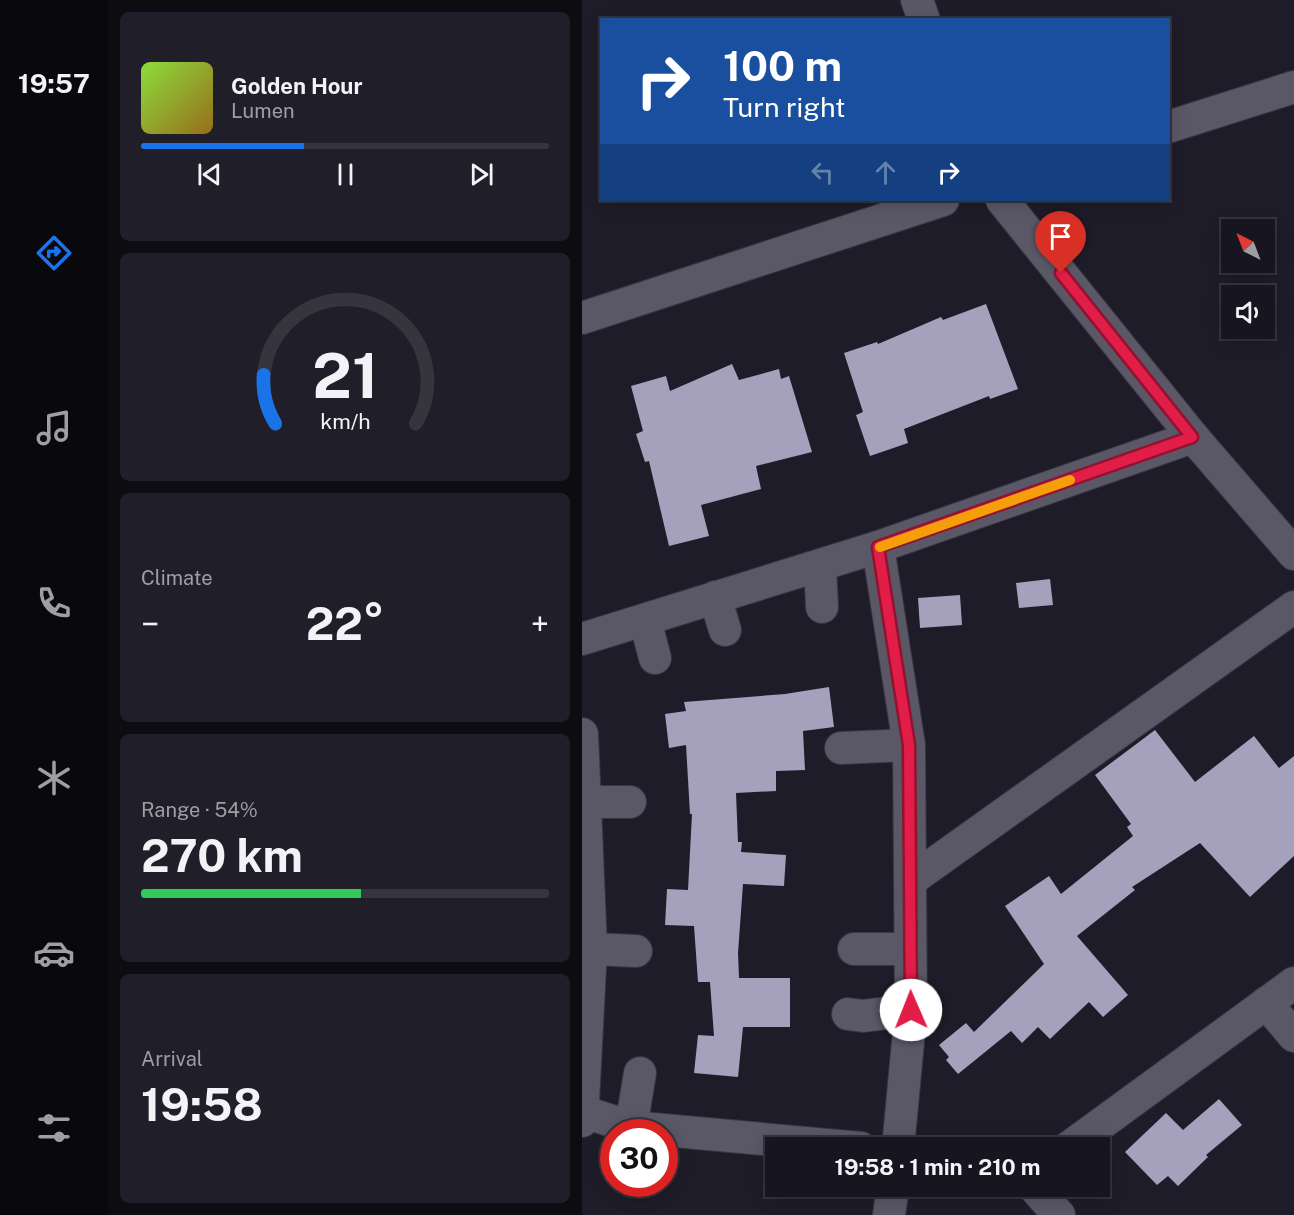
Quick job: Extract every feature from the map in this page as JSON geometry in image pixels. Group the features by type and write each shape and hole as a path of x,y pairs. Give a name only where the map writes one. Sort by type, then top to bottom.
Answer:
{"street":[{"path":"917,0 923,18"},
{"path":"1170,126 1294,87"},
{"path":"582,318 940,201"},
{"path":"1003,201 1192,437 1294,554"},
{"path":"582,639 878,547 1192,437"},
{"path":"878,547 909,745 911,1010 899,1137"},
{"path":"820,566 822,607"},
{"path":"716,597 725,630"},
{"path":"911,880 1294,607"},
{"path":"645,620 655,658"},
{"path":"582,734 591,950 583,1116 600,1120"},
{"path":"841,748 909,745"},
{"path":"586,802 630,802"},
{"path":"854,949 910,949"},
{"path":"591,950 636,951"},
{"path":"1083,1137 1294,983"},
{"path":"1266,1003 1294,1036"},
{"path":"848,1014 863,1016 911,1010"},
{"path":"632,1119 640,1073"},
{"path":"678,1131 765,1139"},
{"path":"889,1215 891,1197"},
{"path":"1043,1197 1059,1215"}],"building":[{"path":"986,304 1018,389 990,399 989,396 904,429 908,443 870,456 856,415 863,412 844,353 877,342 878,344 941,317 943,320"},
{"path":"732,364 739,380 779,369 781,379 789,376 812,452 756,466 761,489 701,505 709,536 669,546 649,461 645,462 636,434 643,431 631,386 666,376 670,391"},
{"path":"1050,579 1053,605 1019,608 1016,583"},
{"path":"960,595 962,625 920,628 918,598"},
{"path":"829,687 834,727 803,731 805,770 776,771 776,791 736,793 738,842 742,842 741,852 786,855 784,886 743,884 738,953 739,978 790,978 790,1027 743,1027 738,1077 694,1073 698,1035 714,1036 710,982 698,982 694,926 665,925 667,889 688,890 692,814 690,814 686,745 669,748 665,714 686,711 684,702 785,694"},
{"path":"1155,730 1195,782 1254,736 1279,768 1294,756 1294,856 1250,897 1200,843 1132,887 1135,890 1077,936 1128,995 1103,1017 1089,1002 1050,1039 1038,1027 1022,1043 1011,1031 958,1074 946,1060 949,1057 939,1045 966,1023 974,1032 1044,964 1005,906 1049,876 1061,894 1133,836 1127,827 1131,824 1095,775"},
{"path":"1219,1099 1242,1125 1206,1155 1208,1157 1178,1186 1168,1176 1157,1185 1125,1152 1166,1113 1183,1130"}],"slow traffic":[{"path":"880,547 1070,480"}],"route":[{"path":"911,1010 909,745 878,547 1192,437 1061,273"}]}
